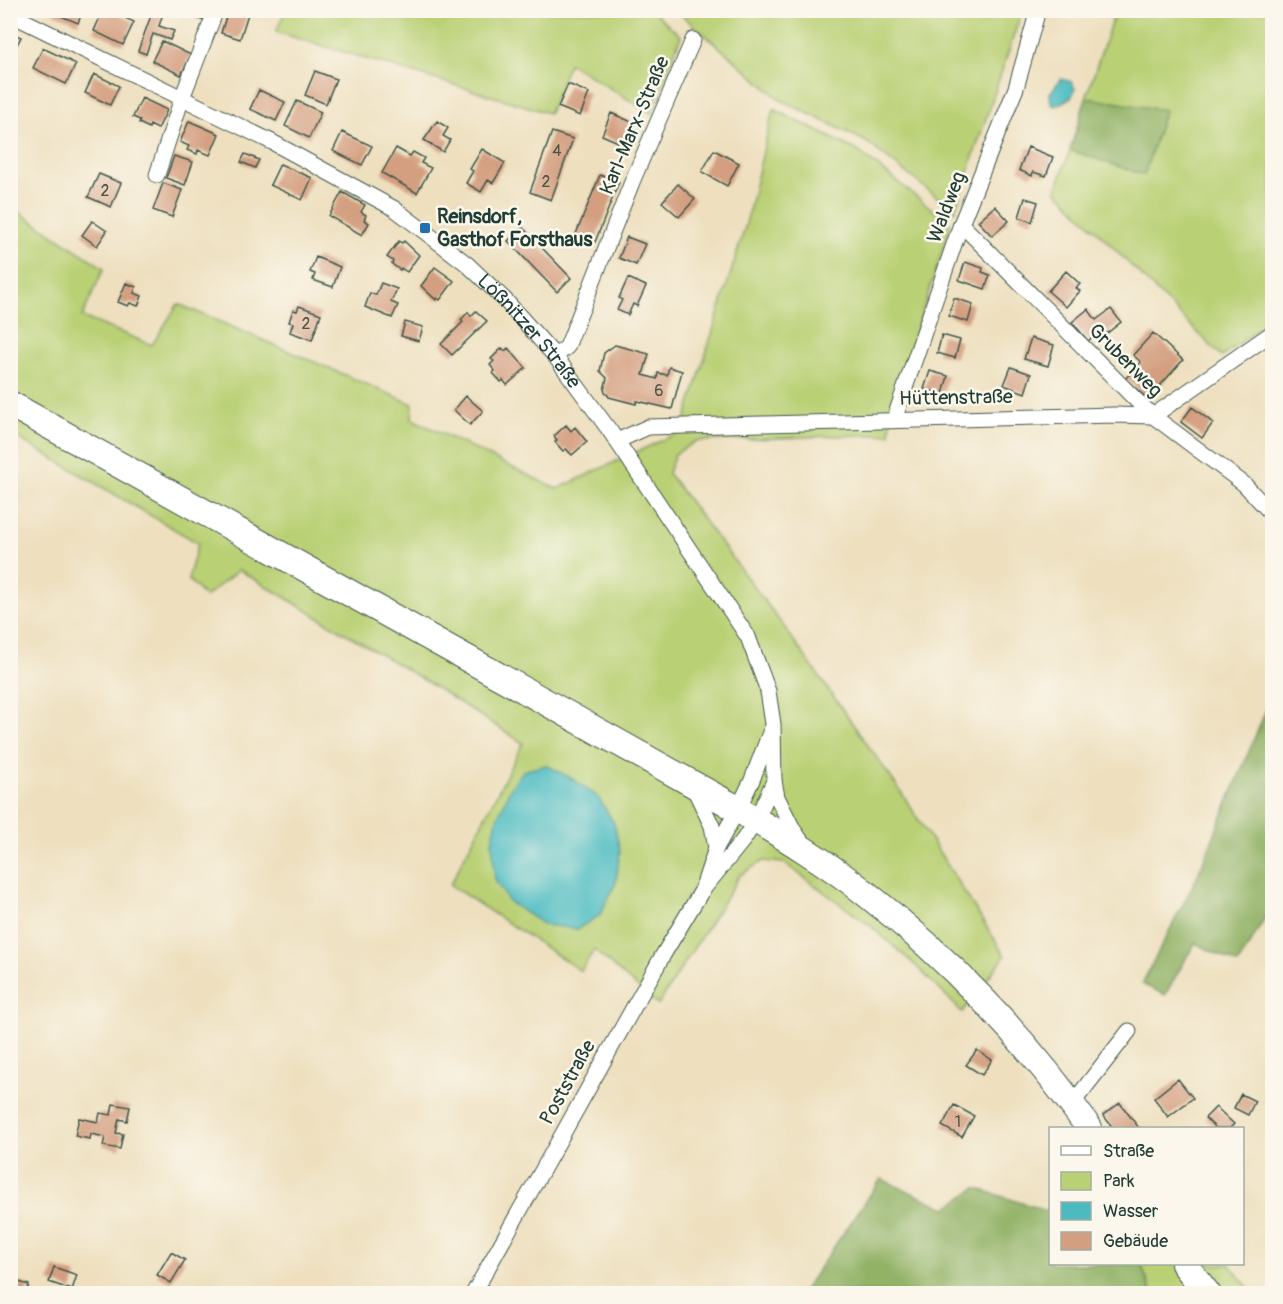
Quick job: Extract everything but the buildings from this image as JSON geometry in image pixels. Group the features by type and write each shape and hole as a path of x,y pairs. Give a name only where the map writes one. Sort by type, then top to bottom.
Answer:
{"main road":[{"path":"10,404 691,783 808,852 866,893 932,951 990,1007 1072,1104 1088,1127"},
{"path":"1186,1265 1208,1293"}],"street":[{"path":"157,175 182,98 216,10"},
{"name":"Waldweg","path":"894,420 961,224 1016,88 1038,10"},
{"name":"Lößnitzer Straße","path":"10,14 334,174 395,209 467,264 505,300 555,356 617,441 748,636 768,691 773,724 774,781 777,797 782,810 808,852"},
{"name":"Karl-Marx-Straße","path":"555,356 567,347 632,182 693,40"},
{"name":"Grubenweg","path":"961,224 1153,416 1244,484 1272,514"},
{"path":"1153,416 1272,333"},
{"name":"Hüttenstraße","path":"617,441 648,427 1114,415 1153,416"},
{"name":"Lößnitzer Straße","path":"747,815 752,780 773,724"},
{"name":"Lößnitzer Straße","path":"747,815 774,781"},
{"path":"691,783 710,821 716,848"},
{"name":"Poststraße","path":"701,892 716,848 747,815"},
{"name":"Poststraße","path":"473,1293 649,978 701,892 731,857 747,815"},
{"path":"1072,1104 1129,1031"}],"green space":[{"path":"285,11 653,11 681,36 652,114 569,63 549,113 276,32"},
{"path":"677,11 1022,11 955,211 865,141 781,100"},
{"path":"1118,11 1272,11 1272,348 1264,353 1259,328 1222,357 1056,190 1070,150 1144,175 1164,110 1086,98 1111,23"},
{"path":"1086,98 1165,110 1144,175 1070,150"},
{"path":"773,109 858,151 951,224 892,405 890,434 696,441 675,454 668,473 782,624 901,792 1005,956 962,1012 916,966 872,927 784,863 763,861 740,875 658,1005 594,950 581,971 450,885 523,743 429,683 239,570 205,597 188,579 198,543 11,434 11,207 104,268 82,317 152,345 178,304 413,404 412,419 557,489 682,431 746,224"},
{"path":"1269,703 1272,705 1272,906 1238,964 1195,943 1165,995 1142,984 1197,877"},
{"path":"881,1179 946,1208 976,1188 1049,1212 1049,1265 1141,1265 1152,1293 802,1293"},
{"path":"1141,1265 1230,1265 1253,1293 1152,1293"}],"water":[{"path":"1061,79 1072,82 1075,89 1071,98 1055,106 1051,104 1050,93"},
{"path":"546,765 571,778 598,797 614,823 620,850 616,883 600,915 578,929 544,925 509,902 495,880 492,842 497,819 510,789 523,771"}],"place":[{"name":"Reinsdorf, Gasthof Forsthaus","path":"425,228"}]}
